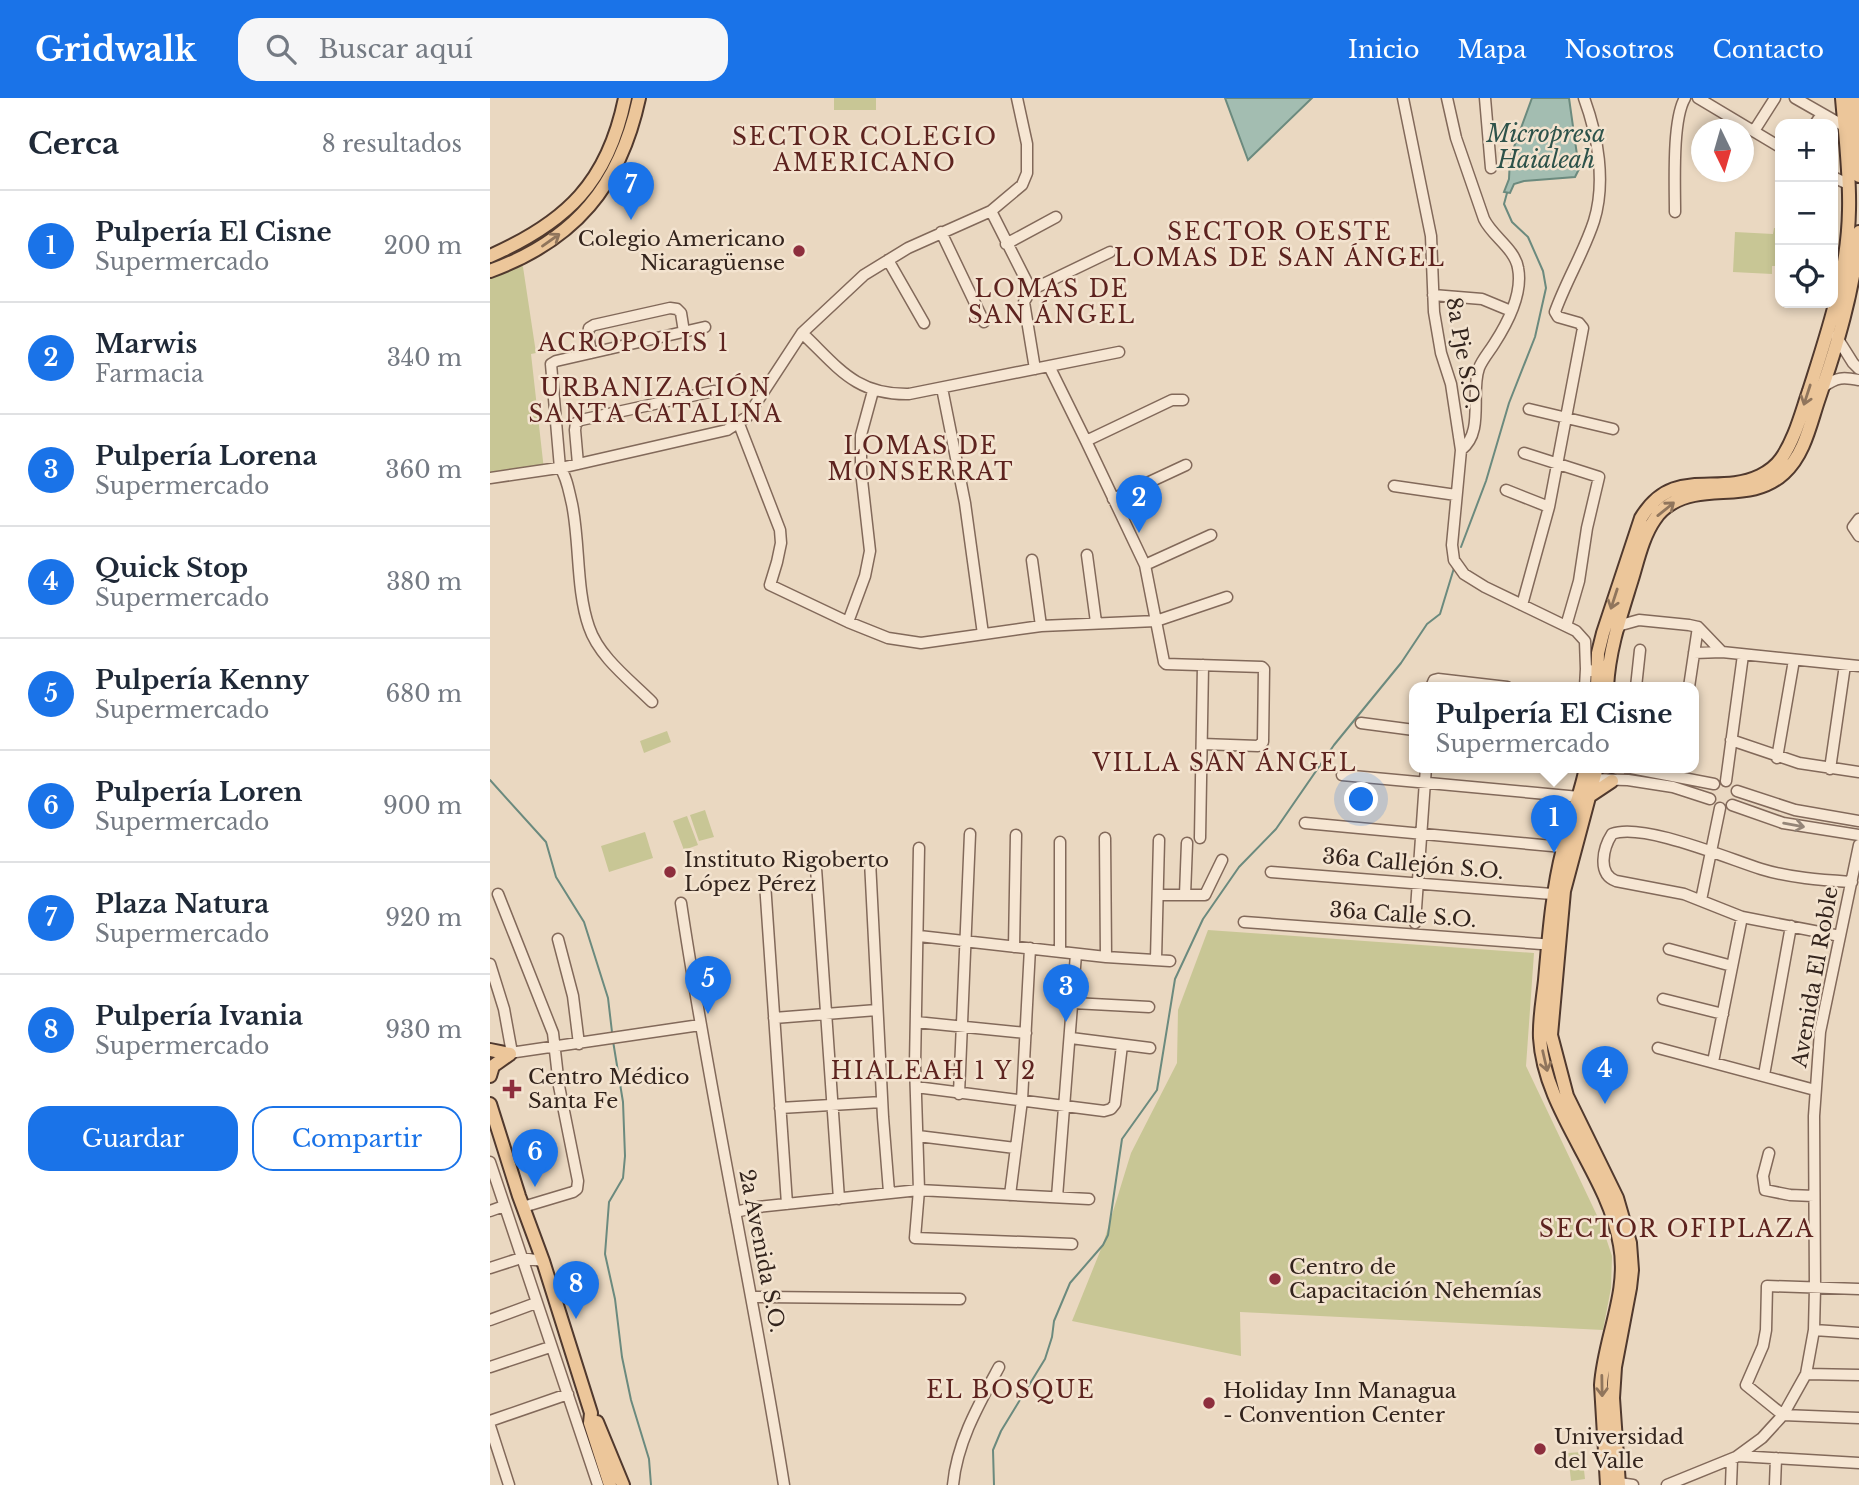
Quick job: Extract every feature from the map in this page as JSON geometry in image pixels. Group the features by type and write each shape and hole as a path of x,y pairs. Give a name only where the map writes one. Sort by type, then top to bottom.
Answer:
{"main road":[{"path":"490,256 545,228 578,199 605,159 614,139 625,98"},
{"path":"490,271 531,254 555,238 571,226 597,197 621,159 639,98"},
{"path":"1606,682 1615,631 1648,533 1662,510 1692,495 1743,492 1764,487 1787,470 1798,454 1823,387 1834,334 1850,208 1844,126 1852,101"},
{"path":"1852,101 1859,176"},
{"path":"1596,682 1592,670 1641,518 1647,507 1673,488 1687,484 1744,481 1758,477 1779,462 1797,427 1851,289 1859,232"},
{"path":"1592,670 1603,676 1604,682"},
{"path":"1591,773 1553,945 1540,1037 1556,1097 1615,1222 1621,1245 1622,1269 1616,1311 1601,1378 1615,1484"},
{"path":"1612,781 1585,796 1563,847 1552,894 1551,1035 1567,1096 1617,1198 1630,1243 1632,1270 1614,1377 1615,1484"},
{"path":"490,1050 511,1053"},
{"path":"490,1076 494,1066 511,1053"},
{"path":"490,1104 543,1261 610,1485"},
{"path":"490,1129 509,1163"},
{"path":"1577,1139 1590,1159 1599,1161"},
{"path":"1599,1161 1596,1170 1602,1195"},
{"path":"590,1413 597,1421 623,1485"}],"street":[{"path":"490,478 563,469 727,430 739,424 747,417 802,333 864,275 941,232 991,211 1016,193 1027,173 1027,144 1017,98"},
{"name":"8a Pje S.O.","path":"1403,98 1431,236 1434,312 1441,353 1451,384 1461,450"},
{"path":"1447,98 1456,138 1484,219 1488,228 1516,261 1519,279 1511,311 1479,368 1474,429 1469,444 1461,450 1452,545 1454,560 1464,573 1485,587 1576,631 1585,641 1592,670 1587,682"},
{"path":"1485,98 1491,168"},
{"path":"1522,605 1549,507 1583,328 1579,323 1558,317 1556,312 1594,221 1600,188 1597,140 1584,98"},
{"path":"1675,212 1677,140 1680,106 1685,98"},
{"path":"1698,98 1712,102 1737,119"},
{"path":"1775,98 1754,131 1775,144"},
{"path":"1796,98 1844,126"},
{"path":"1818,119 1822,114"},
{"path":"1838,179 1848,184"},
{"path":"991,211 1031,290"},
{"path":"1006,244 1056,217"},
{"path":"941,232 984,323"},
{"path":"1035,369 1024,302 1031,290 1110,252"},
{"path":"888,260 924,323"},
{"path":"1433,295 1482,299 1511,311"},
{"path":"591,353 588,334 589,328 594,325 677,309 681,313 684,332"},
{"path":"652,702 612,663 590,630 583,605 578,532 563,469 550,367 556,361 705,327"},
{"path":"802,333 855,382 873,391 892,394 942,388 1119,352"},
{"path":"1834,334 1859,369"},
{"path":"1049,366 1144,565 1166,664 1262,667 1264,670 1264,739 1258,746 1202,744"},
{"path":"1823,387 1835,378 1843,376 1859,380"},
{"path":"942,388 965,503 984,634"},
{"path":"578,464 575,430 576,423 581,420 714,391"},
{"path":"848,622 865,576 870,551 861,471 861,435 873,391"},
{"path":"1086,441 1172,400 1183,400"},
{"path":"1528,409 1613,429"},
{"path":"739,424 780,530 777,562 770,584 888,638 921,643 1041,626 1156,621 1227,597"},
{"path":"1524,453 1599,477 1566,626"},
{"path":"1114,499 1186,465"},
{"path":"1394,486 1456,495"},
{"path":"1506,490 1549,507"},
{"path":"1144,565 1211,535"},
{"path":"1087,555 1096,622"},
{"path":"1031,560 1041,626"},
{"path":"1623,607 1639,621"},
{"path":"1615,631 1621,625 1639,621 1698,627 1722,652"},
{"path":"1690,682 1698,627"},
{"path":"1637,682 1640,649"},
{"path":"1694,653 1722,652 1859,666"},
{"path":"1726,781 1743,655"},
{"path":"1777,758 1794,660"},
{"path":"1200,838 1203,665"},
{"path":"1829,769 1845,665"},
{"path":"1361,723 1409,729"},
{"path":"1731,740 1777,758 1859,772"},
{"path":"1415,923 1426,773"},
{"path":"1591,773 1612,781 1674,777 1720,808"},
{"path":"1627,773 1628,780"},
{"path":"1655,773 1714,784 1726,781 1733,784 1737,791 1732,805"},
{"path":"1342,775 1585,796"},
{"path":"1710,799 1710,790 1714,784"},
{"path":"1737,791 1796,810 1859,821"},
{"path":"1720,808 1732,805 1783,823 1859,835"},
{"path":"1701,900 1720,808"},
{"path":"1305,823 1563,847"},
{"path":"1840,936 1742,916 1684,894 1609,878 1604,871 1604,855 1612,834 1631,831 1711,850 1763,869 1852,882"},
{"path":"959,1094 970,834"},
{"path":"1014,947 1016,835"},
{"path":"1105,838 1105,957"},
{"path":"1156,959 1159,840"},
{"path":"1060,842 1060,952"},
{"path":"1185,895 1188,843"},
{"name":"Avenida El Roble","path":"1667,1485 1750,1453 1783,1415 1806,1374 1814,1330 1814,1116 1820,1032 1859,845"},
{"path":"919,848 916,1022 919,1190 915,1238 1072,1244"},
{"path":"1158,895 1205,895 1222,860"},
{"path":"870,861 889,1192"},
{"path":"816,869 839,1199"},
{"name":"36a Callejón S.O.","path":"1271,872 1552,894"},
{"path":"765,883 787,1204"},
{"path":"498,894 553,1033 559,1086 578,1181 577,1189 573,1192 523,1207"},
{"name":"2a Avenida S.O.","path":"681,903 700,1025 752,1297 784,1485"},
{"path":"1713,1062 1742,916"},
{"name":"36a Calle S.O.","path":"1244,922 1553,945"},
{"path":"1765,1074 1791,926"},
{"path":"919,936 1105,957 1170,961"},
{"path":"558,939 573,996 579,1044"},
{"path":"1010,1195 1022,1100 1030,948"},
{"path":"1669,949 1732,966"},
{"path":"1058,1197 1076,954"},
{"path":"490,964 504,1009 511,1053"},
{"path":"1662,999 1723,1014"},
{"path":"1073,1003 1149,1007"},
{"path":"774,1018 877,1010"},
{"path":"916,1022 1026,1033"},
{"path":"490,1056 700,1025"},
{"path":"1070,1038 1150,1048"},
{"path":"916,1087 1104,1111 1115,1104 1122,1045"},
{"path":"1658,1048 1765,1074 1815,1090"},
{"path":"490,1062 511,1053"},
{"path":"780,1108 882,1102"},
{"path":"918,1136 1015,1148"},
{"path":"1769,1153 1762,1184 1765,1190 1814,1196"},
{"path":"490,1162 598,1485"},
{"path":"735,1212 919,1190 1089,1199"},
{"path":"490,1211 504,1206"},
{"path":"490,1268 521,1258 543,1261"},
{"path":"1859,1289 1768,1286 1765,1335 1760,1355 1746,1386 1783,1415 1859,1418"},
{"path":"752,1297 960,1299"},
{"path":"490,1320 536,1303"},
{"path":"1814,1330 1859,1333"},
{"path":"490,1367 550,1347"},
{"path":"953,1485 963,1441 999,1367"},
{"path":"1806,1374 1859,1375"},
{"path":"563,1380 578,1376"},
{"path":"509,1485 490,1423 568,1394"},
{"path":"1750,1453 1776,1458 1859,1462"},
{"path":"1731,1485 1735,1457"},
{"path":"1775,1485 1776,1458"},
{"path":"1615,1484 1633,1485"}],"shaded area":[{"path":"834,98 876,98 876,110 834,110"},
{"path":"1775,228 1775,266 1772,266 1772,274 1733,272 1735,232 1773,234"},
{"path":"519,259 523,267 536,353 531,354 544,470 490,478 490,271"},
{"path":"667,731 671,742 644,753 640,741"},
{"path":"705,810 714,837 699,841 690,815"},
{"path":"687,816 698,845 684,850 673,821"},
{"path":"645,832 653,858 609,872 601,846"},
{"path":"1208,930 1534,953 1526,1066 1602,1226 1612,1256 1611,1288 1603,1330 1240,1312 1241,1356 1072,1321 1103,1244 1131,1153 1177,1063 1178,1010"},
{"path":"1582,1452 1585,1479 1571,1481 1568,1453"}],"water":[{"path":"1225,98 1312,98 1248,160"},
{"name":"Micropresa Haialeah","path":"1532,98 1569,98 1579,169 1575,177 1524,181 1514,184 1510,193 1504,192 1509,179 1510,158"}],"waterway":[{"path":"1461,547 1486,481 1509,403 1535,337 1546,288 1543,271 1528,237 1512,222 1504,204 1507,193"},
{"path":"994,1485 993,1450 1001,1431 1045,1359 1054,1321 1070,1283 1103,1245 1108,1235 1122,1139 1157,1090 1175,979 1203,919 1239,867 1276,829 1334,745 1401,663 1427,624 1440,614 1454,568"},
{"path":"490,780 546,842 556,877 584,922 608,998 612,1032"},
{"path":"613,1041 623,1102 625,1156 623,1178 609,1202 605,1254 615,1299 622,1357 631,1400 649,1459 651,1485"}],"place":[{"name":"Plaza Natura","path":"631,220"},
{"name":"Colegio Americano Nicaragüense","path":"799,251"},
{"name":"Marwis","path":"1139,533"},
{"name":"Pulpería El Cisne","path":"1554,853"},
{"name":"Instituto Rigoberto López Pérez","path":"670,872"},
{"name":"Pulpería Kenny","path":"708,1014"},
{"name":"Pulpería Lorena","path":"1066,1022"},
{"name":"Centro Médico Santa Fe","path":"512,1089"},
{"name":"Quick Stop","path":"1605,1104"},
{"name":"Pulpería Loren","path":"535,1187"},
{"name":"Centro de Capacitación Nehemías","path":"1275,1279"},
{"name":"Pulpería Ivania","path":"576,1319"},
{"name":"Holiday Inn Managua - Convention Center","path":"1209,1403"},
{"name":"Universidad del Valle","path":"1540,1449"}],"district":[{"name":"SECTOR COLEGIO AMERICANO","path":"865,150"},
{"name":"SECTOR OESTE LOMAS DE SAN ÁNGEL","path":"1280,245"},
{"name":"LOMAS DE SAN ÁNGEL","path":"1052,302"},
{"name":"ACROPOLIS 1","path":"634,343"},
{"name":"URBANIZACIÓN SANTA CATALINA","path":"656,401"},
{"name":"LOMAS DE MONSERRAT","path":"921,459"},
{"name":"VILLA SAN ÁNGEL","path":"1225,763"},
{"name":"HIALEAH 1 Y 2","path":"934,1071"},
{"name":"SECTOR OFIPLAZA","path":"1677,1229"},
{"name":"EL BOSQUE","path":"1011,1390"}]}
